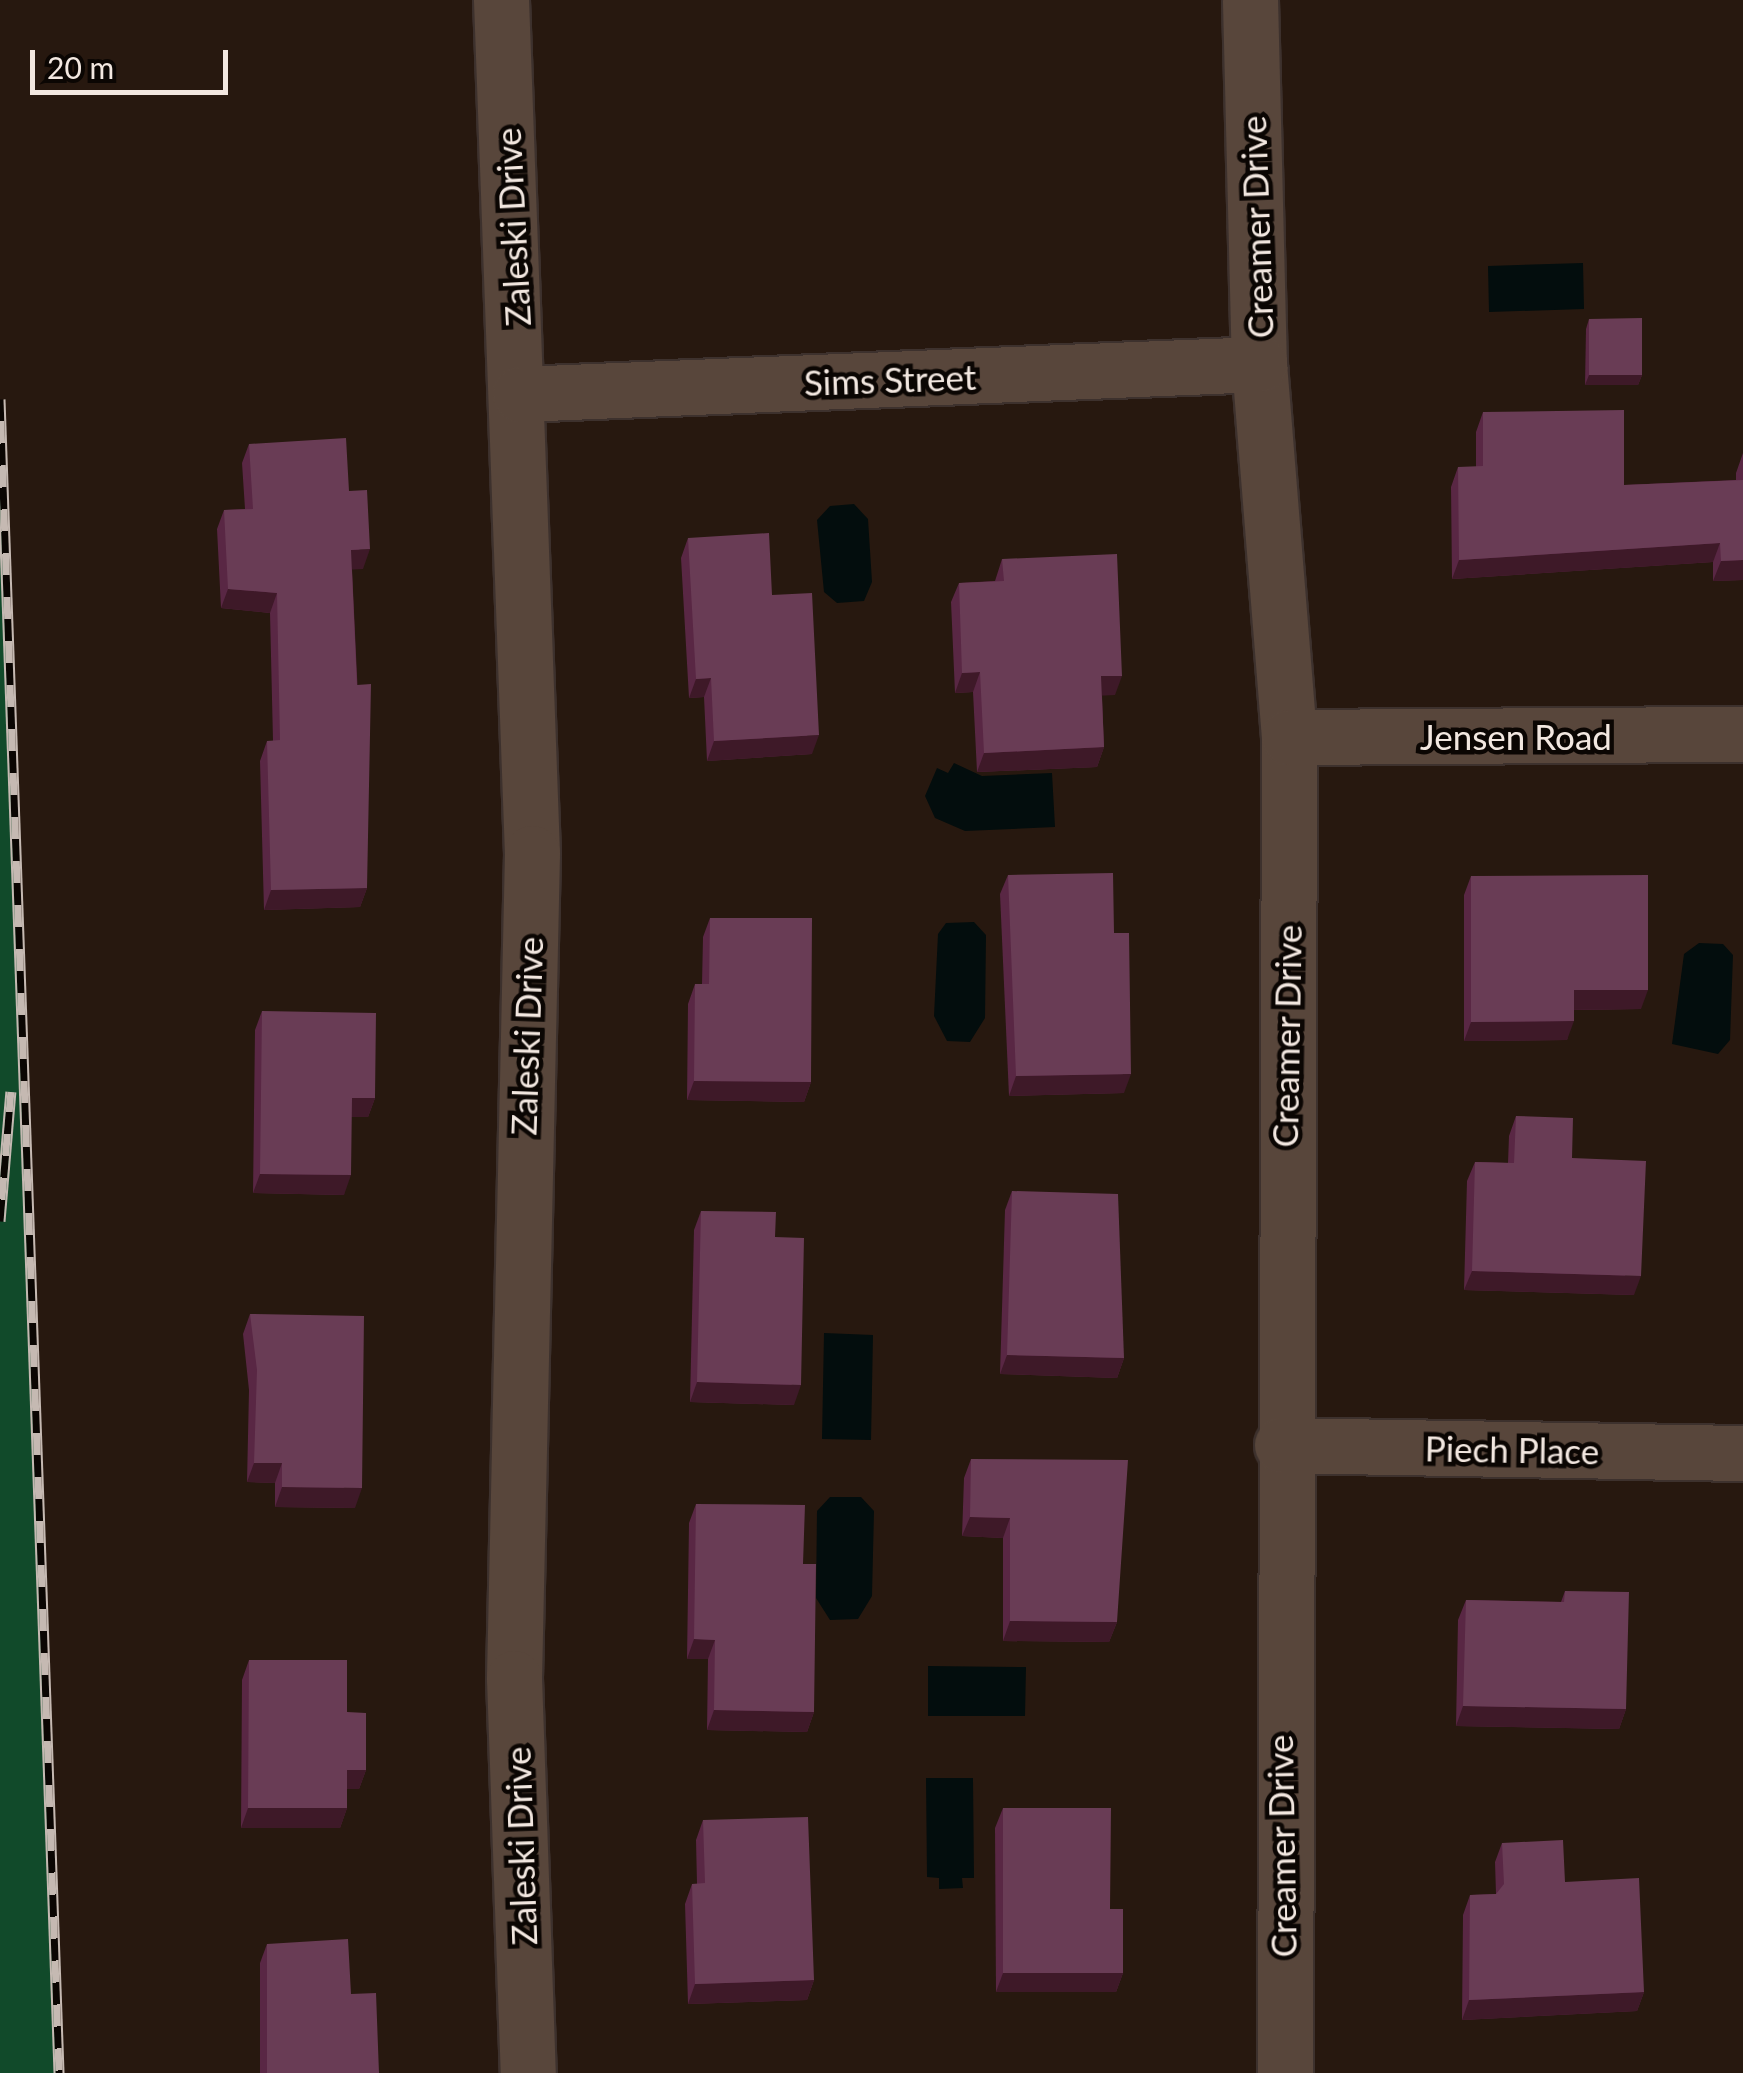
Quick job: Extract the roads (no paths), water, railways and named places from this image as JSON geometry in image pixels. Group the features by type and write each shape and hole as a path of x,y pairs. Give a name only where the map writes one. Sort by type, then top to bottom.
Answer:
{"street":[{"name":"Zaleski Drive","path":"501,0 520,394 532,854 514,1678 528,2073"},
{"name":"Creamer Drive","path":"1250,0 1260,364 1289,738 1282,1445 1285,2073"},
{"name":"Sims Street","path":"520,394 1260,364"},
{"name":"Jensen Road","path":"1289,738 1743,734"},
{"name":"Piech Place","path":"1282,1445 1743,1453"}],"railway":[{"path":"0,399 59,2073"},
{"path":"0,1221 11,1091"}]}
